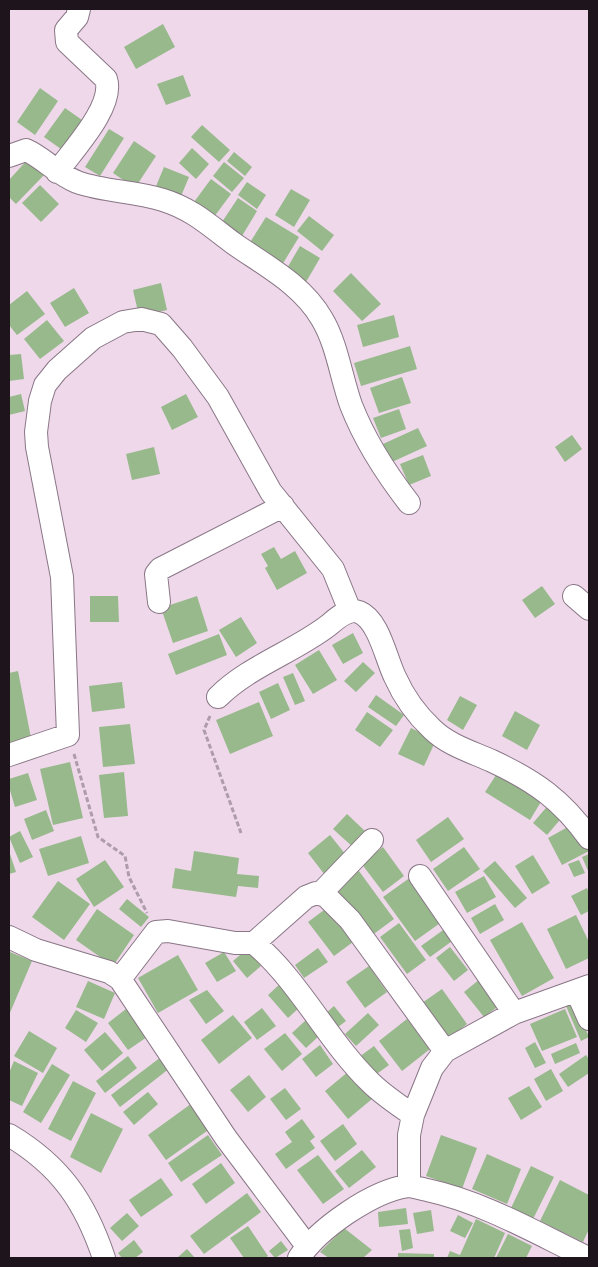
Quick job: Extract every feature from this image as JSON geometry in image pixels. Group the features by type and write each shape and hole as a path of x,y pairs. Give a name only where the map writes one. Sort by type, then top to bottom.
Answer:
{"street":[{"path":"57,172 96,118 105,102 108,85 106,79 67,42 66,30 77,17 79,9"},
{"path":"9,156 26,150 57,172 92,186 160,199 197,214 233,243 280,274 312,304 323,319 351,406 366,440 385,471 409,503"},
{"path":"9,755 68,734 62,577 37,447 36,432 40,401 45,385 57,370 93,338 123,322 141,319 161,324 182,348 218,397 271,492 333,569 350,611"},
{"path":"158,602 156,574 160,569 283,506"},
{"path":"218,697 231,684 300,646 350,611 359,612 373,624 394,677 405,696 433,730 458,746 532,783 557,800 589,838"},
{"path":"120,979 156,932 168,931 235,943 254,943 306,897 320,893 372,840"},
{"path":"420,876 514,1013"},
{"path":"320,893 326,896 350,920 445,1051"},
{"path":"9,937 36,950 109,972 120,979 303,1252 340,1217 363,1204 409,1186 440,1192 484,1208 588,1258"},
{"path":"254,943 266,954 308,1003 369,1081 413,1115"},
{"path":"409,1186 409,1135 413,1115 432,1068 445,1051 514,1013 583,989 589,1019"},
{"path":"9,1135 52,1165 68,1184 94,1233 104,1258"}],"path":[{"path":"218,697 204,730 241,833"},
{"path":"68,734 98,837 125,856 129,877 156,932"}],"building":[{"path":"163,24 175,47 136,69 124,47"},
{"path":"183,75 191,96 166,105 157,84"},
{"path":"40,88 58,101 35,135 17,122"},
{"path":"65,108 82,120 61,149 44,137"},
{"path":"202,125 230,150 219,162 191,137"},
{"path":"109,129 124,138 100,176 85,167"},
{"path":"134,141 156,156 135,188 113,173"},
{"path":"192,148 209,164 196,179 179,163"},
{"path":"234,152 252,167 245,176 227,161"},
{"path":"29,158 45,174 16,204 9,197 9,180"},
{"path":"224,162 244,178 232,192 213,176"},
{"path":"164,167 189,177 179,201 154,191"},
{"path":"211,179 231,194 214,217 194,202"},
{"path":"247,182 266,195 257,209 238,195"},
{"path":"40,185 59,204 41,222 22,203"},
{"path":"291,189 310,200 294,227 275,215"},
{"path":"238,198 257,211 242,236 222,222"},
{"path":"309,216 334,235 322,251 297,231"},
{"path":"266,217 299,237 282,265 249,244"},
{"path":"300,246 320,258 306,282 286,270"},
{"path":"351,273 381,304 362,321 333,291"},
{"path":"161,283 167,310 139,316 133,290"},
{"path":"74,288 89,313 65,327 50,303"},
{"path":"27,291 45,314 17,335 9,325 9,305"},
{"path":"394,315 399,337 363,347 357,325"},
{"path":"47,320 64,341 40,359 24,339"},
{"path":"410,346 417,369 361,386 354,363"},
{"path":"21,354 24,379 9,381 9,355"},
{"path":"402,377 411,403 379,413 370,388"},
{"path":"21,394 25,411 9,415 9,397"},
{"path":"186,394 198,417 172,430 161,407"},
{"path":"399,409 406,429 381,438 373,418"},
{"path":"418,428 427,446 392,462 383,444"},
{"path":"572,435 582,449 565,462 555,447"},
{"path":"154,447 160,474 132,480 126,454"},
{"path":"423,455 431,476 409,485 400,464"},
{"path":"274,547 281,559 295,551 307,573 277,590 265,568 268,566 261,554"},
{"path":"542,586 555,604 535,618 522,600"},
{"path":"90,596 118,596 119,622 90,622"},
{"path":"197,596 208,631 173,643 161,608"},
{"path":"241,617 257,643 236,657 219,630"},
{"path":"353,633 363,653 343,664 332,645"},
{"path":"219,634 227,655 176,675 168,654"},
{"path":"319,650 337,680 313,694 295,665"},
{"path":"363,662 375,673 356,692 344,681"},
{"path":"18,671 31,738 12,742 13,747 9,748 9,673"},
{"path":"293,673 305,701 295,705 283,677"},
{"path":"122,682 125,708 92,712 89,686"},
{"path":"278,683 290,710 271,719 259,692"},
{"path":"376,695 404,715 396,726 368,707"},
{"path":"460,696 477,705 463,730 447,720"},
{"path":"259,702 273,736 230,754 216,720"},
{"path":"515,711 540,725 527,750 502,736"},
{"path":"367,712 393,730 380,747 355,730"},
{"path":"130,724 135,764 103,767 99,727"},
{"path":"411,728 436,740 424,766 398,754"},
{"path":"70,762 83,818 53,825 40,769"},
{"path":"124,772 128,816 104,818 99,775"},
{"path":"498,772 542,800 530,820 485,792"},
{"path":"28,773 37,800 15,807 9,787 9,779"},
{"path":"551,802 565,814 547,835 533,823"},
{"path":"46,810 54,831 32,840 24,819"},
{"path":"347,814 367,833 354,848 333,829"},
{"path":"448,817 464,839 431,862 416,840"},
{"path":"575,823 589,851 562,865 548,838"},
{"path":"20,831 33,857 20,863 9,837"},
{"path":"330,835 350,860 328,879 308,853"},
{"path":"81,836 89,863 48,876 39,849"},
{"path":"383,847 404,876 383,892 361,863"},
{"path":"464,847 480,869 448,891 433,869"},
{"path":"9,851 16,872 9,874"},
{"path":"194,851 239,858 237,874 259,876 258,888 238,886 236,897 172,888 175,868 191,871"},
{"path":"589,854 589,873 582,857"},
{"path":"533,855 550,883 532,894 515,866"},
{"path":"105,860 124,887 94,907 76,879"},
{"path":"579,860 585,873 574,877 568,864"},
{"path":"495,861 527,898 515,908 483,871"},
{"path":"356,867 394,919 371,936 333,884"},
{"path":"484,876 496,897 467,913 455,892"},
{"path":"411,877 443,921 415,941 383,897"},
{"path":"58,881 90,904 64,940 32,917"},
{"path":"587,888 589,893 589,911 581,915 571,896"},
{"path":"127,899 149,917 141,927 119,909"},
{"path":"495,904 504,920 480,934 471,918"},
{"path":"328,907 353,942 334,956 308,922"},
{"path":"97,909 134,935 113,966 76,940"},
{"path":"576,915 589,942 589,958 566,969 547,929"},
{"path":"522,922 554,978 522,996 490,940"},
{"path":"399,923 426,960 407,974 380,937"},
{"path":"446,928 455,939 430,957 421,946"},
{"path":"450,947 468,970 454,981 436,958"},
{"path":"318,948 328,962 304,978 295,965"},
{"path":"247,949 261,966 247,978 233,961"},
{"path":"10,952 32,961 9,1015 9,954"},
{"path":"224,952 236,971 217,982 205,963"},
{"path":"178,955 198,990 158,1013 138,978"},
{"path":"369,966 387,992 365,1008 346,982"},
{"path":"480,979 500,1005 484,1017 464,992"},
{"path":"88,981 115,993 104,1019 76,1007"},
{"path":"281,983 301,1006 288,1018 268,995"},
{"path":"442,989 467,1024 448,1039 422,1003"},
{"path":"207,990 224,1011 206,1024 189,1000"},
{"path":"574,1003 589,1037 581,1041 566,1006"},
{"path":"334,1006 346,1021 338,1027 326,1013"},
{"path":"262,1008 276,1026 257,1040 244,1022"},
{"path":"126,1009 147,1037 128,1050 108,1023"},
{"path":"565,1009 577,1037 542,1051 530,1024"},
{"path":"76,1010 98,1023 86,1042 65,1028"},
{"path":"368,1013 379,1025 356,1046 345,1034"},
{"path":"233,1015 252,1038 219,1064 201,1040"},
{"path":"407,1019 430,1049 402,1071 379,1041"},
{"path":"306,1020 320,1035 306,1048 292,1033"},
{"path":"29,1031 57,1048 43,1073 14,1056"},
{"path":"105,1032 123,1053 102,1071 84,1050"},
{"path":"285,1033 302,1054 282,1071 264,1049"},
{"path":"535,1042 546,1063 535,1068 525,1048"},
{"path":"576,1043 580,1053 555,1064 551,1054"},
{"path":"320,1045 333,1064 316,1077 302,1059"},
{"path":"374,1046 389,1065 374,1076 359,1057"},
{"path":"586,1055 589,1059 589,1073 568,1087 559,1074"},
{"path":"128,1056 137,1068 105,1093 96,1081"},
{"path":"161,1057 170,1068 120,1107 111,1095"},
{"path":"14,1061 38,1073 22,1106 9,1100 9,1073"},
{"path":"52,1064 70,1075 41,1123 23,1112"},
{"path":"551,1069 563,1091 546,1101 534,1079"},
{"path":"349,1071 372,1099 348,1119 325,1091"},
{"path":"249,1075 266,1097 248,1112 230,1090"},
{"path":"73,1081 96,1093 71,1141 48,1129"},
{"path":"529,1086 542,1107 521,1120 508,1098"},
{"path":"285,1088 301,1109 286,1120 270,1099"},
{"path":"148,1092 158,1104 134,1125 123,1112"},
{"path":"195,1101 214,1126 166,1160 148,1135"},
{"path":"91,1113 123,1129 101,1173 70,1157"},
{"path":"302,1119 315,1137 310,1141 315,1148 286,1169 275,1154 292,1142 285,1132"},
{"path":"343,1124 357,1144 335,1161 320,1141"},
{"path":"208,1135 222,1155 181,1182 168,1163"},
{"path":"441,1135 477,1148 462,1189 426,1176"},
{"path":"362,1150 376,1167 349,1188 335,1171"},
{"path":"487,1154 521,1169 507,1204 472,1189"},
{"path":"318,1155 344,1189 323,1204 297,1170"},
{"path":"221,1163 235,1183 206,1204 192,1184"},
{"path":"531,1166 554,1177 533,1219 511,1208"},
{"path":"161,1178 173,1195 141,1217 129,1200"},
{"path":"560,1180 589,1195 589,1229 583,1242 540,1221"},
{"path":"247,1193 261,1212 204,1254 190,1236"},
{"path":"406,1208 408,1224 379,1227 378,1212"},
{"path":"431,1210 434,1231 417,1234 413,1213"},
{"path":"127,1213 139,1226 122,1241 110,1228"},
{"path":"458,1215 473,1223 465,1238 450,1231"},
{"path":"476,1219 505,1233 494,1258 447,1258 450,1251 460,1255"},
{"path":"248,1226 268,1256 265,1258 244,1258 230,1238"},
{"path":"344,1228 372,1250 363,1258 329,1258 320,1252"},
{"path":"410,1229 413,1248 402,1251 399,1230"},
{"path":"508,1234 532,1246 526,1258 496,1258"},
{"path":"134,1240 143,1252 135,1258 122,1258 118,1253"},
{"path":"281,1241 288,1250 275,1258 269,1251"},
{"path":"187,1249 195,1258 177,1258"},
{"path":"398,1253 434,1254 434,1258 398,1258"}]}
